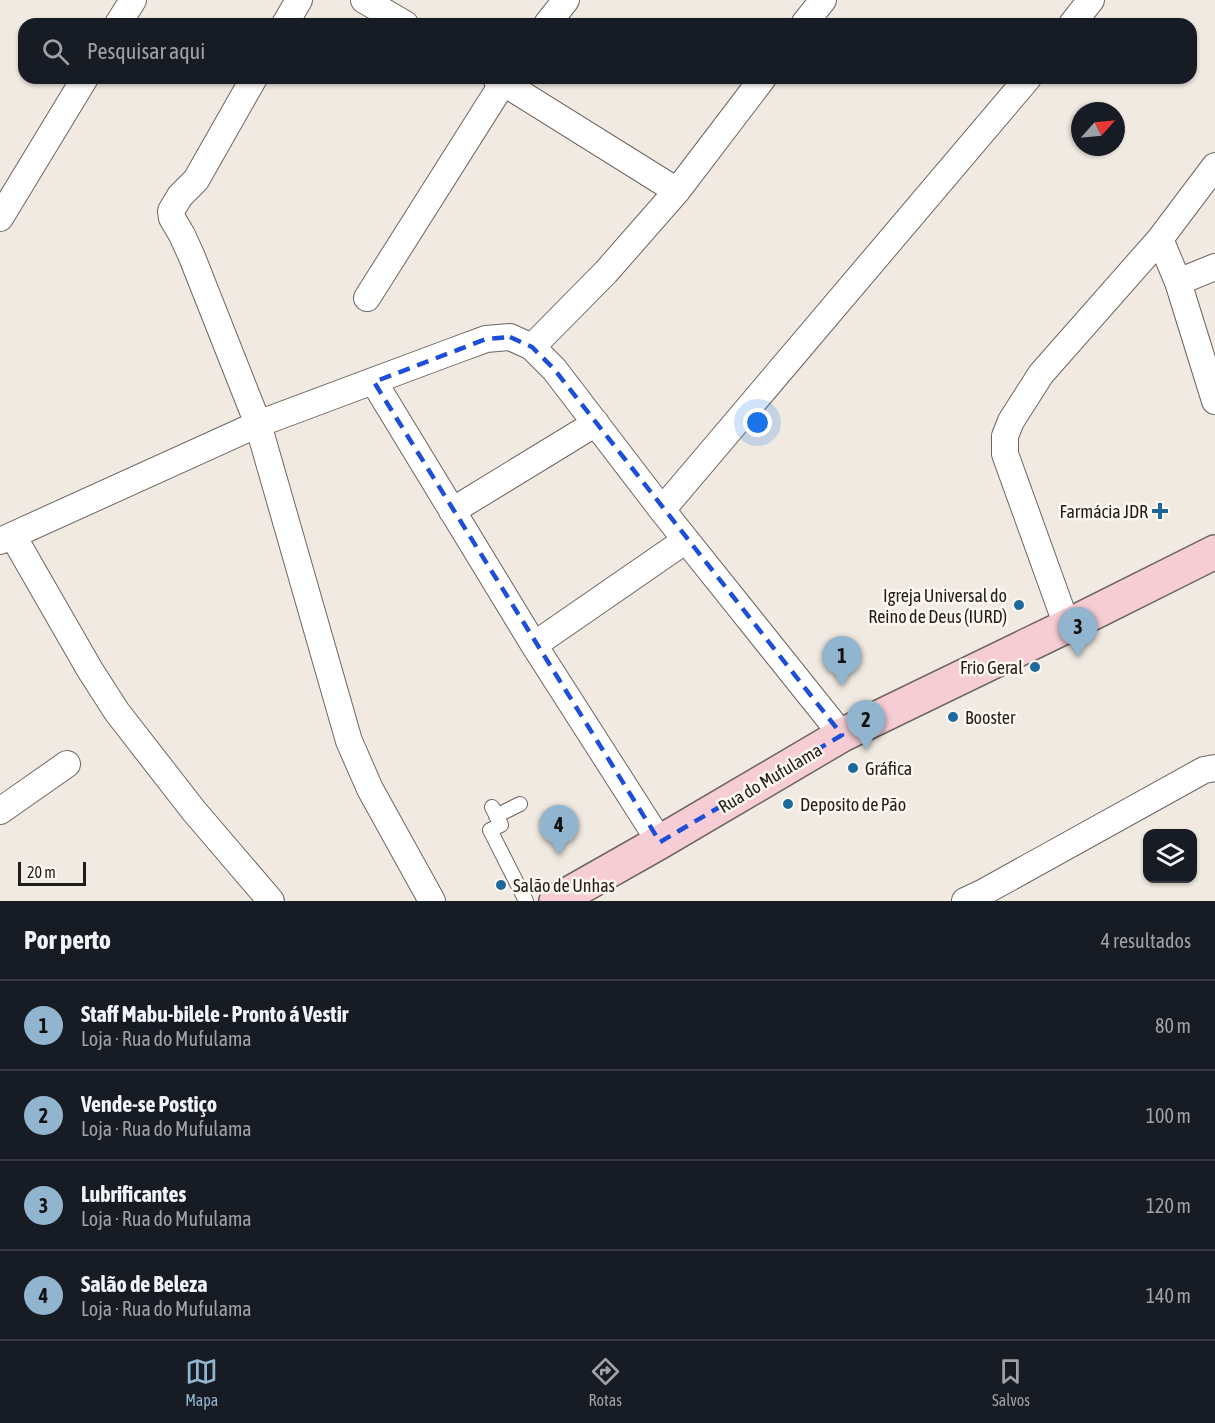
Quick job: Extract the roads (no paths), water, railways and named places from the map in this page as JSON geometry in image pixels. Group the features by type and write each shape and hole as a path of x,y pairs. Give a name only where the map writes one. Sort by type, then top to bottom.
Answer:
{"street":[{"path":"122,18 133,0"},
{"path":"288,18 299,0"},
{"path":"364,0 395,18"},
{"path":"552,18 566,0"},
{"path":"809,18 823,0"},
{"path":"1077,18 1091,0"},
{"path":"0,218 81,84"},
{"path":"251,84 196,180 180,196 171,211 172,218 192,257 258,424 349,741 370,789 432,901"},
{"path":"367,298 499,84"},
{"path":"510,84 677,190"},
{"path":"532,347 606,272 677,190 758,84"},
{"path":"662,510 1023,84"},
{"path":"1067,626 1005,454 1005,436 1011,421 1041,374 1160,239 1215,166"},
{"path":"1160,239 1178,282 1215,401"},
{"path":"1178,282 1215,267"},
{"path":"272,901 194,811 117,712 6,539 258,424 486,339 510,337 532,347 554,369 662,510 842,735"},
{"path":"374,382 534,645 660,842"},
{"path":"452,511 596,423"},
{"path":"534,645 686,540"},
{"name":"Rua do Mufulama","path":"556,901 842,735 1215,552"},
{"path":"0,811 67,764"},
{"path":"965,901 1204,770 1215,768"}],"lane":[{"path":"520,804 494,811 501,825 490,831 526,901"}],"place":[{"name":"Farmácia JDR","path":"1160,511"},
{"name":"Igreja Universal do Reino de Deus (IURD)","path":"1019,605"},
{"name":"Lubrificantes","path":"1078,657"},
{"name":"Frio Geral","path":"1035,667"},
{"name":"Staff Mabu-bilele - Pronto á Vestir","path":"842,686"},
{"name":"Booster","path":"953,717"},
{"name":"Vende-se Postiço","path":"866,750"},
{"name":"Gráfica","path":"853,768"},
{"name":"Deposito de Pão","path":"788,804"},
{"name":"Salão de Beleza","path":"559,855"},
{"name":"Salão de Unhas","path":"501,885"}]}
